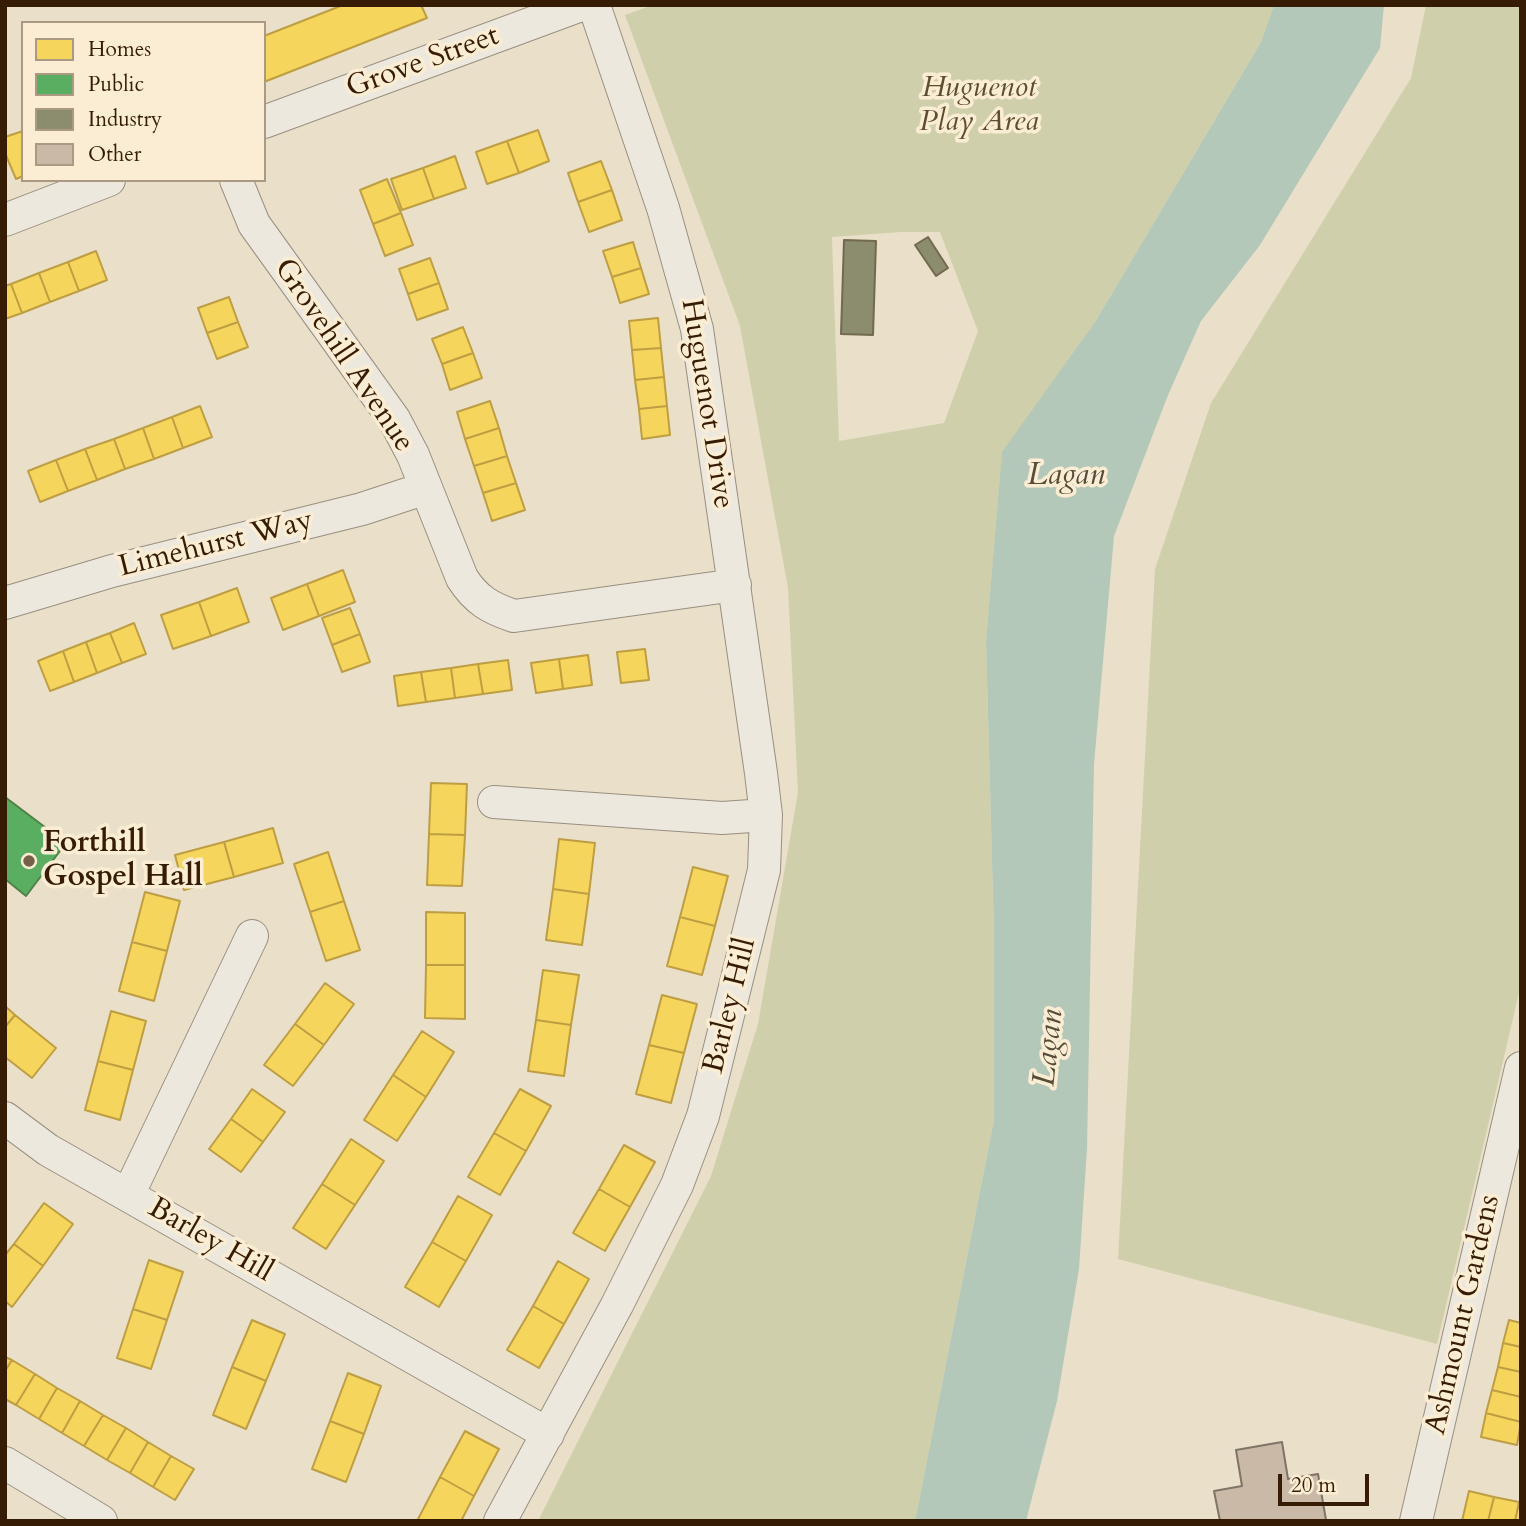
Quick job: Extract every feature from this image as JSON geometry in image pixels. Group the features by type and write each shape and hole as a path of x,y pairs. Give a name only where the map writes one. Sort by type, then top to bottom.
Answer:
{"street":[{"name":"Grove Street","path":"266,121 581,5"},
{"name":"Huguenot Drive","path":"594,5 682,268 697,329 766,815"},
{"path":"5,220 104,182"},
{"name":"Grovehill Avenue","path":"237,182 254,224 394,419 426,488 462,578 474,596 492,609 514,615 735,585"},
{"name":"Limehurst Way","path":"5,603 112,570 362,509 426,488"},
{"path":"494,803 722,818 766,815"},
{"name":"Barley Hill","path":"500,1521 677,1185 703,1116 764,870 766,815"},
{"name":"Barley Hill","path":"128,1195 252,936"},
{"name":"Ashmount Gardens","path":"1416,1521 1521,1068"},
{"name":"Barley Hill","path":"5,1118 48,1150 548,1434"},
{"path":"5,1464 65,1512 101,1521"}],"green space":[{"name":"Huguenot Play Area","path":"653,5 1274,5 1261,42 1095,322 1002,456 986,641 994,934 994,1120 915,1521 538,1521 711,1176 758,1024 798,792 788,588 740,326 625,15","holes":["940,232 978,331 944,423 839,441 832,237"]},
{"path":"1426,5 1521,5 1521,984 1437,1344 1118,1259 1155,569 1211,403 1411,78"}],"water":[{"name":"Lagan","path":"1274,5 1384,5 1380,48 1260,245 1201,321 1168,395 1114,536 1094,764 1087,1149 1079,1269 1057,1401 1026,1521 915,1521 994,1120 994,934 986,641 1002,452 1095,322 1261,42"}],"building: Homes":[{"path":"343,5 421,5 427,18 266,81 266,35"},
{"path":"538,130 549,161 519,173 507,141"},
{"path":"21,132 21,177 16,179 5,153 5,137"},
{"path":"507,141 519,173 487,184 476,152"},
{"path":"455,156 466,188 434,199 423,168"},
{"path":"601,161 612,190 578,202 568,173"},
{"path":"423,168 434,199 402,210 391,179"},
{"path":"387,179 401,213 373,224 360,190"},
{"path":"612,190 622,220 589,232 578,202"},
{"path":"401,213 413,245 385,256 373,224"},
{"path":"633,242 641,268 612,277 603,251"},
{"path":"96,251 107,280 79,291 68,262"},
{"path":"430,258 439,283 408,294 399,269"},
{"path":"68,262 79,291 50,302 39,273"},
{"path":"641,268 649,294 620,303 612,277"},
{"path":"39,273 50,302 22,313 11,284"},
{"path":"439,283 448,309 417,320 408,294"},
{"path":"11,284 22,313 5,319 5,286"},
{"path":"229,297 238,322 207,333 198,308"},
{"path":"658,318 661,348 632,350 629,321"},
{"path":"238,322 248,347 217,359 207,333"},
{"path":"463,327 473,353 442,364 432,339"},
{"path":"661,348 664,377 635,380 632,350"},
{"path":"473,353 482,378 450,390 442,364"},
{"path":"664,377 667,406 639,409 635,380"},
{"path":"490,401 499,428 465,439 457,412"},
{"path":"200,406 212,437 183,448 172,417"},
{"path":"667,406 670,435 642,439 639,409"},
{"path":"172,417 183,448 154,459 143,428"},
{"path":"143,428 154,459 125,469 114,439"},
{"path":"499,428 507,456 474,466 465,439"},
{"path":"114,439 125,469 97,480 85,449"},
{"path":"85,449 97,480 68,491 56,460"},
{"path":"507,456 516,483 483,493 474,466"},
{"path":"56,460 68,491 40,502 28,471"},
{"path":"516,483 525,510 492,521 483,493"},
{"path":"343,570 355,602 319,616 307,584"},
{"path":"307,584 319,616 283,630 271,598"},
{"path":"237,588 249,622 211,636 199,602"},
{"path":"199,602 211,636 173,649 161,615"},
{"path":"350,608 360,634 332,645 322,618"},
{"path":"134,623 146,654 122,663 110,633"},
{"path":"110,633 122,663 97,673 86,642"},
{"path":"360,634 370,662 342,672 332,645"},
{"path":"86,642 97,673 74,682 63,651"},
{"path":"645,649 649,680 621,683 617,652"},
{"path":"63,651 74,682 50,691 38,661"},
{"path":"588,655 592,685 563,689 559,659"},
{"path":"559,659 563,689 536,693 531,663"},
{"path":"508,660 512,690 483,694 478,664"},
{"path":"478,664 483,694 455,698 451,668"},
{"path":"451,668 455,698 426,702 421,672"},
{"path":"421,672 426,702 398,706 394,676"},
{"path":"431,783 467,784 465,835 429,834"},
{"path":"273,828 283,863 234,877 224,842"},
{"path":"429,834 465,835 462,886 427,885"},
{"path":"559,839 595,843 589,894 553,889"},
{"path":"224,842 234,877 184,890 175,855"},
{"path":"328,852 344,901 310,912 294,864"},
{"path":"693,867 728,876 715,926 680,917"},
{"path":"553,889 589,894 582,945 546,940"},
{"path":"145,892 180,901 167,951 132,942"},
{"path":"344,901 360,950 326,961 310,912"},
{"path":"426,912 465,913 465,965 426,965"},
{"path":"680,917 715,926 702,975 667,966"},
{"path":"132,942 167,951 154,1001 119,991"},
{"path":"426,965 465,965 465,1019 425,1018"},
{"path":"543,970 579,975 571,1025 536,1020"},
{"path":"325,983 354,1004 324,1045 295,1024"},
{"path":"662,995 697,1004 684,1053 649,1045"},
{"path":"5,1006 15,1015 5,1027"},
{"path":"111,1011 146,1021 133,1070 98,1061"},
{"path":"15,1015 56,1048 32,1078 5,1057 5,1027"},
{"path":"536,1020 571,1025 564,1076 528,1071"},
{"path":"295,1024 324,1045 293,1086 264,1065"},
{"path":"422,1031 454,1052 426,1097 393,1075"},
{"path":"649,1045 684,1053 671,1103 636,1094"},
{"path":"98,1061 133,1070 120,1120 85,1110"},
{"path":"393,1075 426,1097 397,1141 364,1120"},
{"path":"252,1089 285,1112 263,1142 231,1119"},
{"path":"520,1089 551,1106 526,1151 494,1133"},
{"path":"231,1119 263,1142 241,1172 209,1149"},
{"path":"494,1133 526,1151 500,1195 468,1177"},
{"path":"351,1139 384,1161 355,1205 322,1184"},
{"path":"624,1145 655,1162 630,1207 599,1189"},
{"path":"322,1184 355,1205 326,1249 293,1228"},
{"path":"599,1189 630,1207 605,1251 573,1233"},
{"path":"458,1196 492,1215 466,1261 432,1242"},
{"path":"44,1203 73,1224 43,1266 14,1244"},
{"path":"432,1242 466,1261 439,1307 405,1287"},
{"path":"14,1244 43,1266 12,1307 5,1301 5,1255"},
{"path":"149,1260 183,1272 167,1320 133,1309"},
{"path":"558,1261 589,1279 564,1324 533,1306"},
{"path":"533,1306 564,1324 539,1368 507,1350"},
{"path":"133,1309 167,1320 151,1369 117,1358"},
{"path":"252,1320 285,1334 266,1381 232,1367"},
{"path":"1509,1320 1521,1323 1521,1347 1503,1343"},
{"path":"1503,1343 1521,1347 1521,1372 1498,1367"},
{"path":"5,1357 12,1360 5,1371"},
{"path":"12,1360 35,1374 16,1405 5,1399 5,1371"},
{"path":"232,1367 266,1381 246,1429 213,1415"},
{"path":"1498,1367 1521,1372 1521,1397 1492,1390"},
{"path":"348,1373 381,1386 364,1434 330,1421"},
{"path":"35,1374 57,1388 39,1419 16,1405"},
{"path":"57,1388 80,1401 62,1433 39,1419"},
{"path":"1492,1390 1521,1397 1521,1422 1486,1413"},
{"path":"80,1401 103,1415 84,1446 62,1433"},
{"path":"1486,1413 1521,1422 1517,1445 1481,1437"},
{"path":"103,1415 126,1428 107,1460 84,1446"},
{"path":"330,1421 364,1434 346,1482 312,1469"},
{"path":"126,1428 148,1442 130,1473 107,1460"},
{"path":"465,1431 499,1449 474,1496 440,1477"},
{"path":"148,1442 171,1456 153,1487 130,1473"},
{"path":"171,1456 194,1469 175,1500 153,1487"},
{"path":"440,1477 474,1496 461,1521 417,1521"},
{"path":"1469,1491 1494,1497 1488,1521 1462,1521"},
{"path":"1494,1497 1519,1502 1515,1521 1488,1521"},
{"path":"1519,1502 1521,1521 1515,1521"}],"building: Public":[{"name":"Forthill Gospel Hall","path":"5,797 66,843 26,896 5,879"}],"building: Industry":[{"path":"928,237 948,268 936,276 915,245"},
{"path":"844,240 876,241 873,335 841,334"}],"building: Other":[{"path":"1282,1442 1288,1479 1318,1474 1326,1520 1220,1521 1214,1491 1242,1486 1236,1450"}],"place":[{"name":"Forthill Gospel Hall","path":"29,861"}]}
